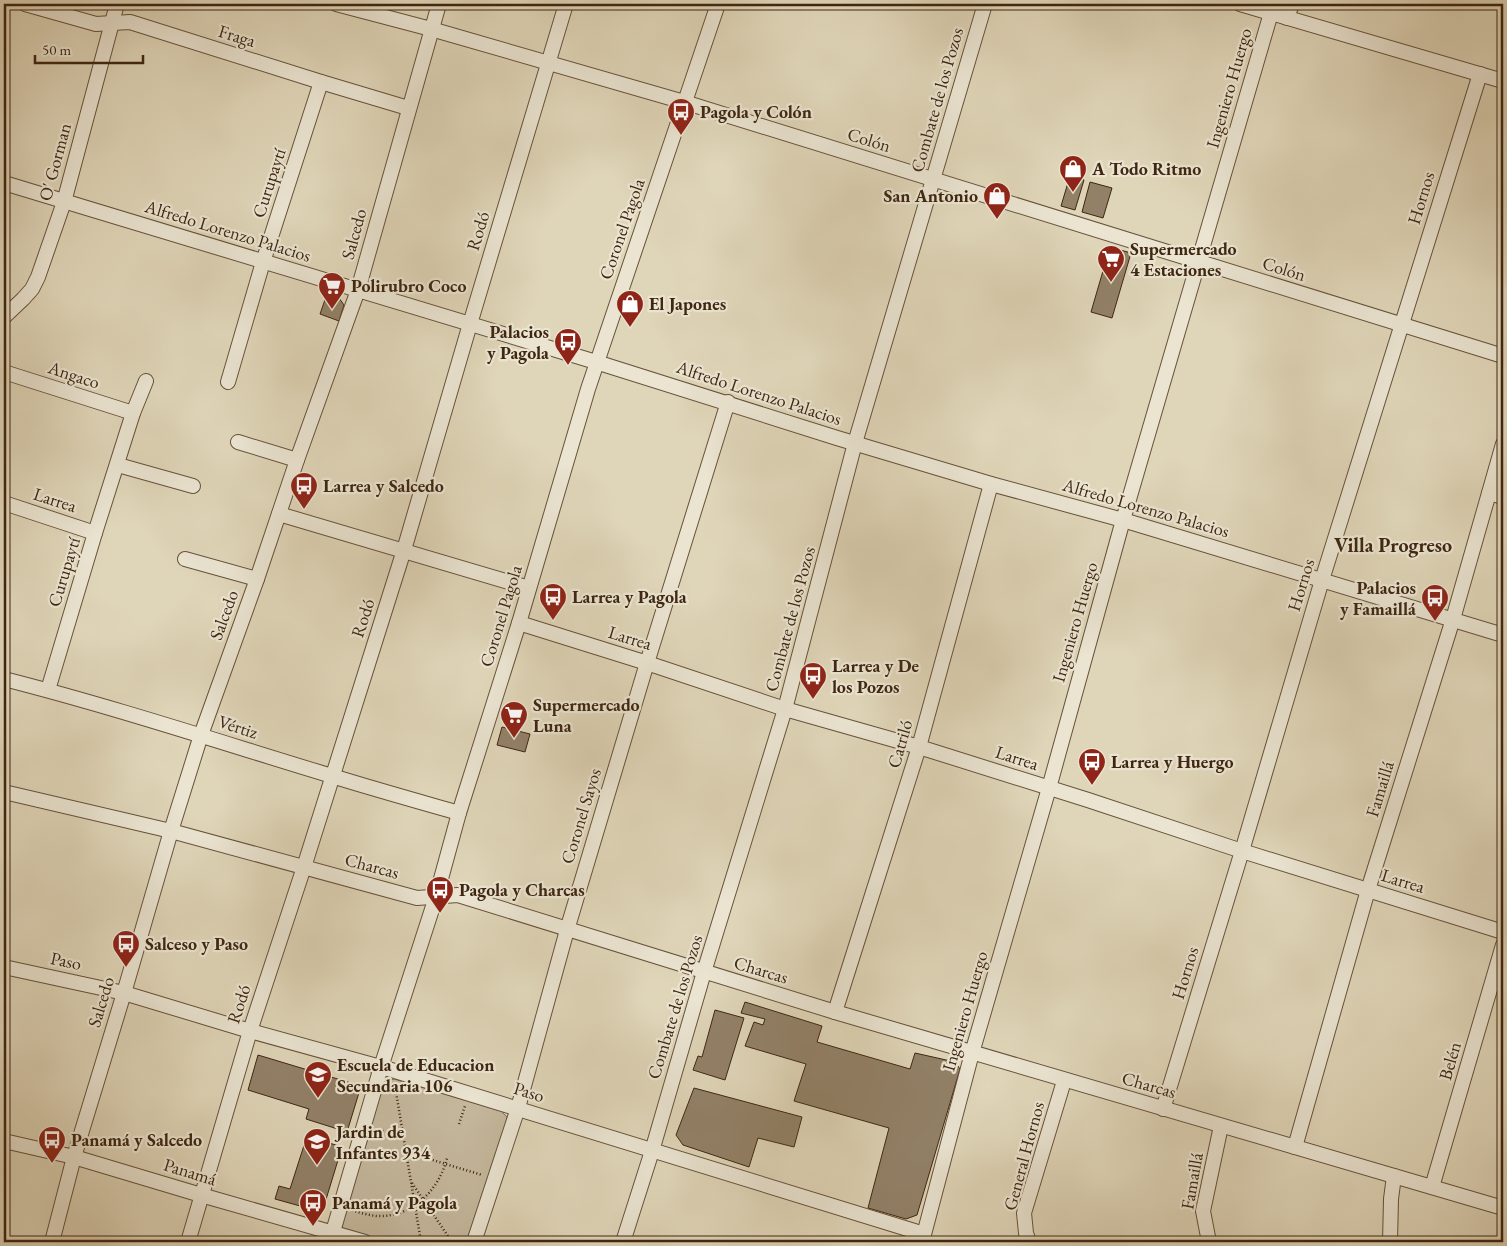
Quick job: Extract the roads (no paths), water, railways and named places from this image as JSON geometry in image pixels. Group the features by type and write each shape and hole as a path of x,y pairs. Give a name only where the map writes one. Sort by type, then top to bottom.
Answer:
{"street":[{"name":"Fraga","path":"25,4 96,24 130,22 408,108"},
{"name":"O' Gorman","path":"4,317 32,289 38,277 64,202 117,4"},
{"name":"Colón","path":"336,4 431,29 684,102 1503,356"},
{"name":"Salcedo","path":"52,1242 74,1157 201,735 358,290 439,4"},
{"name":"Rodó","path":"188,1242 250,1031 404,550 566,4"},
{"name":"Coronel Pagola","path":"331,1238 381,1067 436,897 459,813 530,588 596,362 718,4"},
{"name":"Combate de los Pozos","path":"623,1242 785,709 856,443 985,4"},
{"path":"1240,4 1503,81"},
{"path":"1287,18 1292,4"},
{"name":"Ingeniero Huergo","path":"923,1238 972,1053 1123,520 1271,13"},
{"name":"Hornos","path":"1163,1109 1322,580 1480,74"},
{"name":"Curupaytí","path":"228,382 263,262 321,82"},
{"name":"Alfredo Lorenzo Palacios","path":"4,183 728,402 991,484 1123,520 1503,635"},
{"name":"Angaco","path":"4,372 133,413"},
{"name":"Curupaytí","path":"48,690 133,413 146,381"},
{"name":"Coronel Sayos","path":"474,1242 518,1108 567,930 728,402"},
{"path":"238,442 297,460"},
{"name":"Famaillá","path":"1295,1147 1368,890 1453,619 1503,444"},
{"path":"118,465 193,486"},
{"name":"Catriló","path":"835,1012 919,747 991,484"},
{"path":"1489,493 1503,498"},
{"name":"Larrea","path":"4,503 95,533"},
{"path":"279,514 530,588"},
{"path":"185,559 257,579"},
{"name":"Larrea","path":"519,623 785,709 919,747 1242,851 1503,932"},
{"name":"Vértiz","path":"4,679 201,735 459,813"},
{"name":"Charcas","path":"4,792 171,831 417,898 458,895 835,1012 1503,1208"},
{"name":"Belén","path":"1432,1187 1503,945"},
{"name":"Paso","path":"4,967 124,993 250,1031 381,1067 518,1108 923,1238"},
{"name":"General Hornos","path":"1029,1242 1024,1213 1064,1080"},
{"name":"Famaillá","path":"1209,1242 1203,1211 1221,1126"},
{"name":"Panamá","path":"4,1141 74,1157 331,1238 365,1242"},
{"path":"1390,1242 1391,1200 1394,1176"}],"place":[{"name":"Pagola y Colón","path":"681,136"},
{"name":"A Todo Ritmo","path":"1073,193"},
{"name":"San Antonio","path":"997,220"},
{"name":"Supermercado 4 Estaciones","path":"1111,283"},
{"name":"Polirubro Coco","path":"332,310"},
{"name":"El Japones","path":"630,328"},
{"name":"Palacios y Pagola","path":"568,366"},
{"name":"Larrea y Salcedo","path":"304,510"},
{"name":"Larrea y Pagola","path":"553,621"},
{"name":"Palacios y Famaillá","path":"1435,622"},
{"name":"Larrea y De los Pozos","path":"813,700"},
{"name":"Supermercado Luna","path":"514,739"},
{"name":"Larrea y Huergo","path":"1092,786"},
{"name":"Pagola y Charcas","path":"440,914"},
{"name":"Salceso y Paso","path":"126,968"},
{"name":"Escuela de Educacion Secundaria 106","path":"318,1099"},
{"name":"Panamá y Salcedo","path":"52,1164"},
{"name":"Jardin de Infantes 934","path":"317,1166"},
{"name":"Panamá y Pagola","path":"313,1227"}],"district":[{"name":"Villa Progreso","path":"1393,545"}]}
